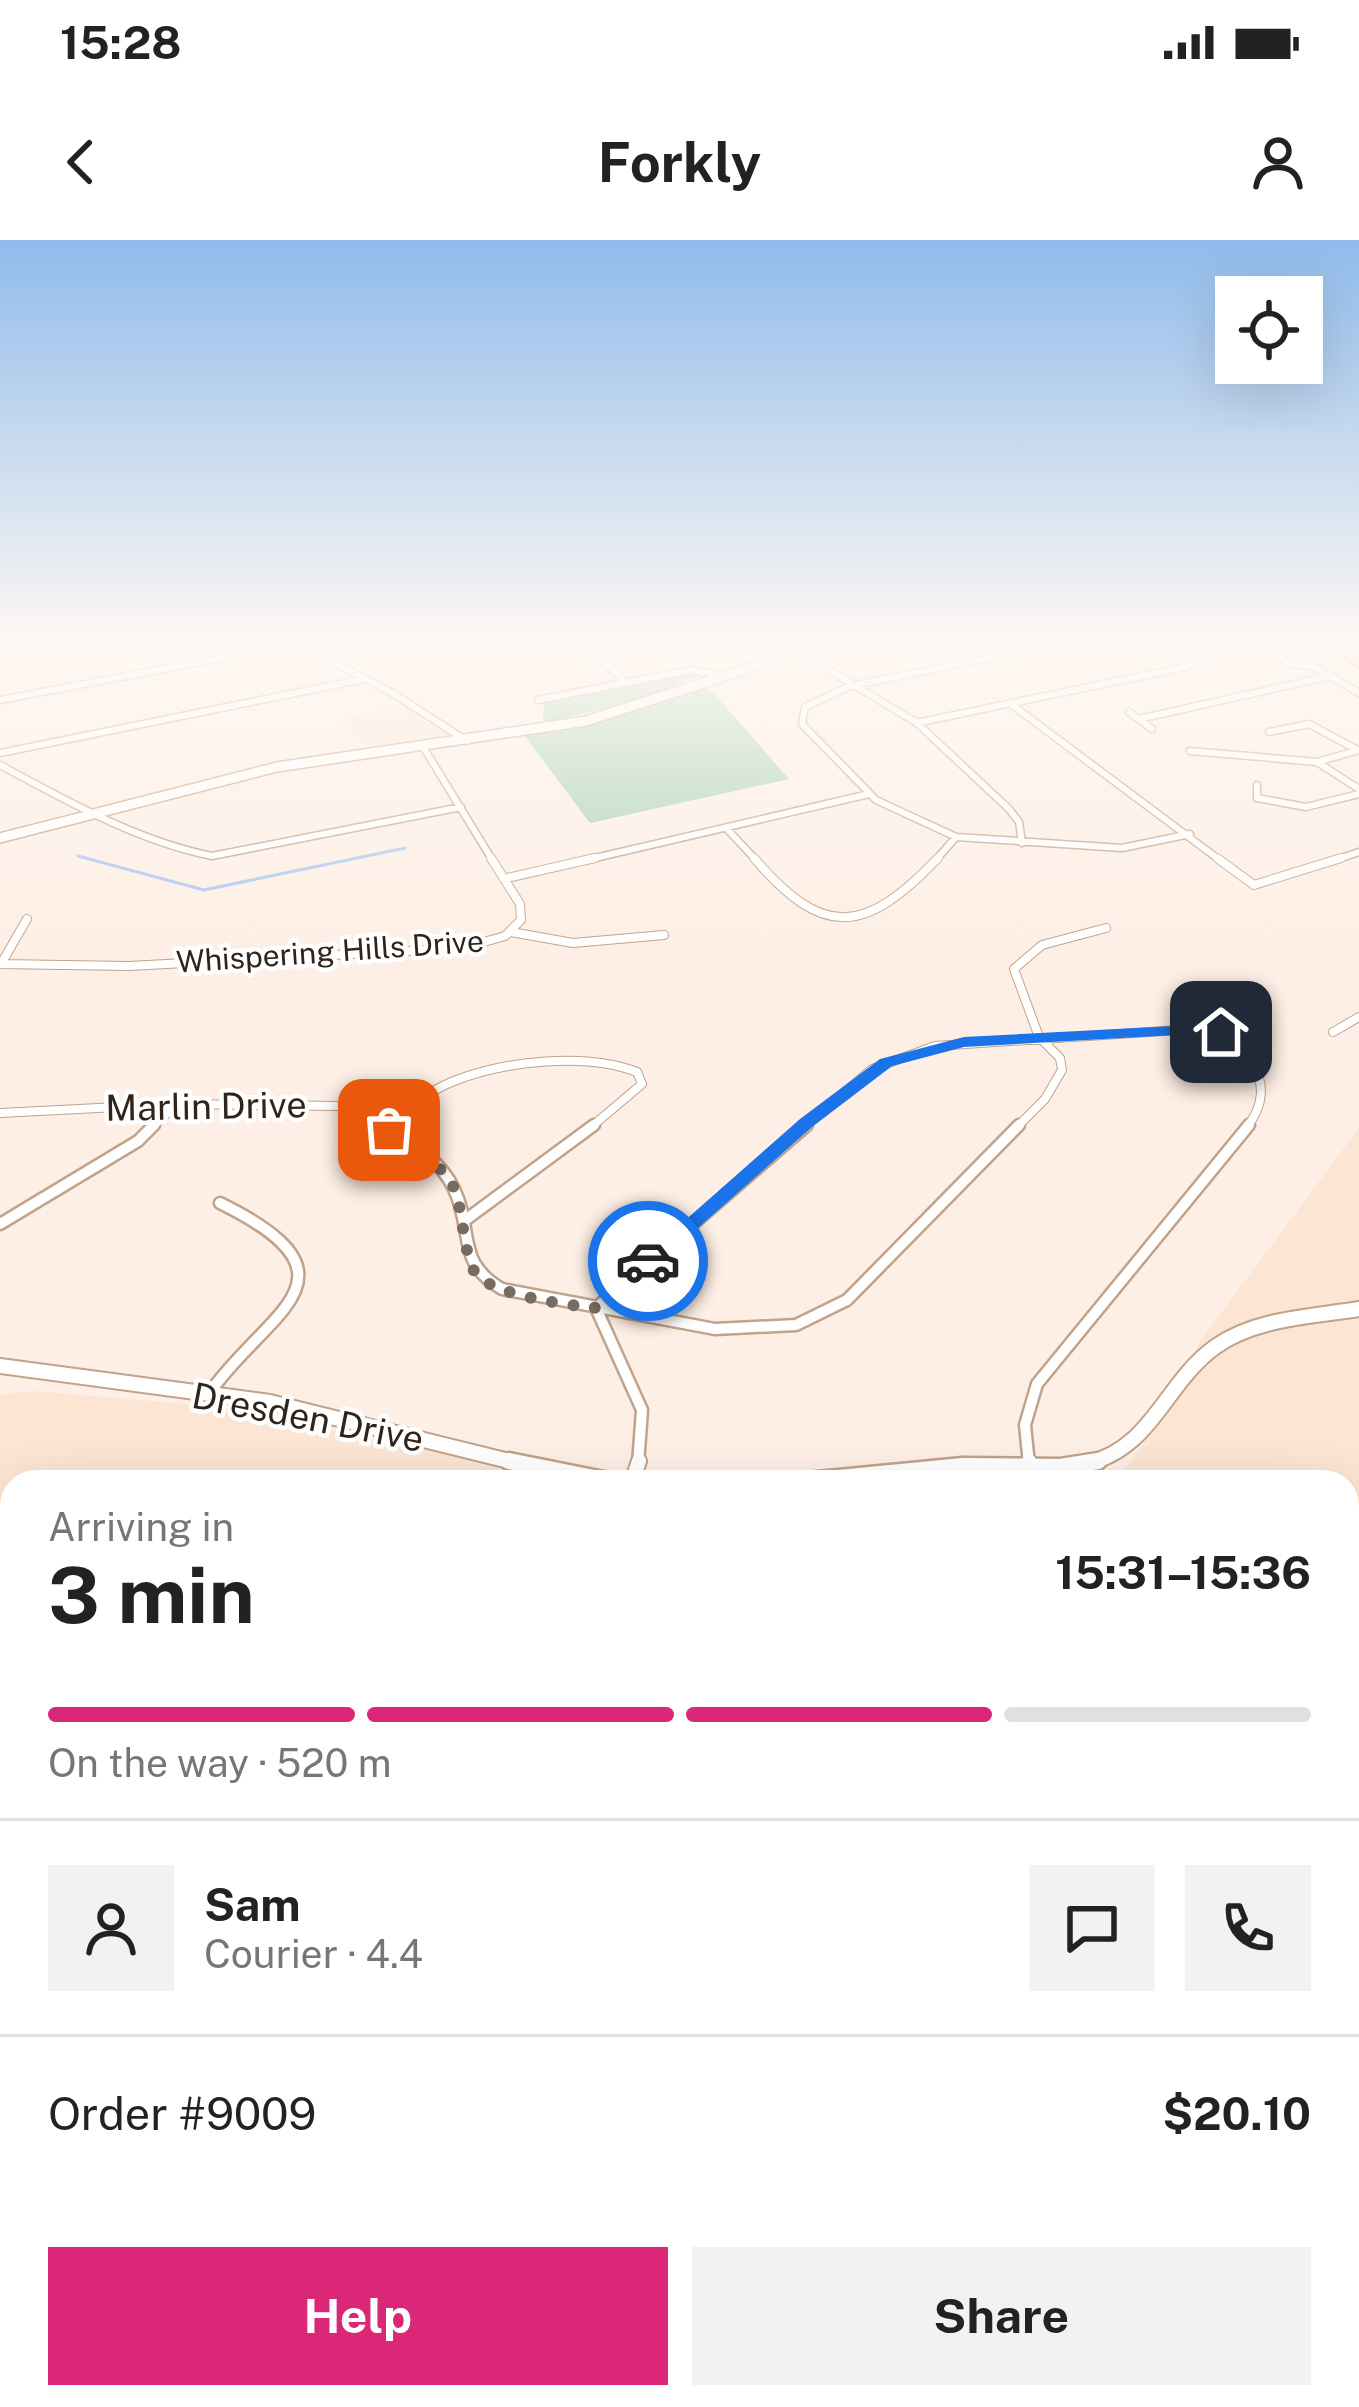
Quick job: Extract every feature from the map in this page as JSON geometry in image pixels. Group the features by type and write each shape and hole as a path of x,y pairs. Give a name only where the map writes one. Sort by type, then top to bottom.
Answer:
{"street":[{"path":"0,753 34,746"},
{"path":"0,838 91,809 354,753 412,746"},
{"name":"Whispering Hills Drive","path":"0,964 129,966 463,947 511,932 522,911 507,878 423,746"},
{"path":"823,746 869,794 897,813 956,837 1122,848 1190,834"},
{"path":"941,746 1009,808 1019,822 1022,843"},
{"path":"1069,746 1254,885 1359,852"},
{"path":"1190,751 1317,762 1359,750"},
{"path":"1317,762 1359,791"},
{"path":"0,765 176,849 212,856 461,807"},
{"path":"1257,785 1257,798 1306,807 1359,791"},
{"path":"507,878 869,794"},
{"path":"726,828 794,902 837,916 867,914 893,900 924,876 956,837"},
{"path":"0,964 27,919"},
{"path":"596,1308 708,1330 748,1332 790,1327 826,1315 847,1300 1045,1100 1062,1070 1060,1058 1039,1036 1014,979 1020,959 1049,942 1106,928"},
{"path":"511,932 573,943 664,935"},
{"path":"1333,1032 1359,1017"},
{"path":"596,1308 872,1069 935,1046 1039,1036 1214,1030 1230,1037 1258,1072 1262,1103 1255,1118 1037,1384 1027,1402 1021,1436 1030,1468"},
{"path":"384,1126 442,1087 486,1070 607,1062 637,1072 642,1084 627,1102 464,1221"},
{"name":"Marlin Drive","path":"0,1113 312,1102 364,1113 438,1166 452,1185 470,1263 485,1282 596,1308"},
{"path":"0,1224 138,1141 177,1104"},
{"path":"208,1395 232,1360 291,1305 297,1296 299,1269 291,1251 220,1203"},
{"path":"596,1308 646,1418 644,1450 636,1470"},
{"path":"925,1470 968,1466 1060,1469 1116,1454 1138,1439 1200,1359 1243,1332 1359,1309"},
{"name":"Dresden Drive","path":"0,1366 270,1402 547,1470"}],"shaded area":[{"path":"1359,1128 1359,1470 1123,1470 1141,1448 1203,1337"},
{"path":"33,1391 222,1407 414,1448 557,1470 0,1470 0,1395"}],"green space":[{"path":"532,746 760,746 789,779 590,823"}],"waterway":[{"path":"78,856 204,890 405,848"}],"way so far":[{"path":"389,1130 438,1166 452,1185 466,1227 470,1263 485,1282 596,1308 648,1261"}],"route":[{"path":"648,1261 806,1123 886,1063 935,1046 964,1042 1194,1029 1221,1032"}]}
